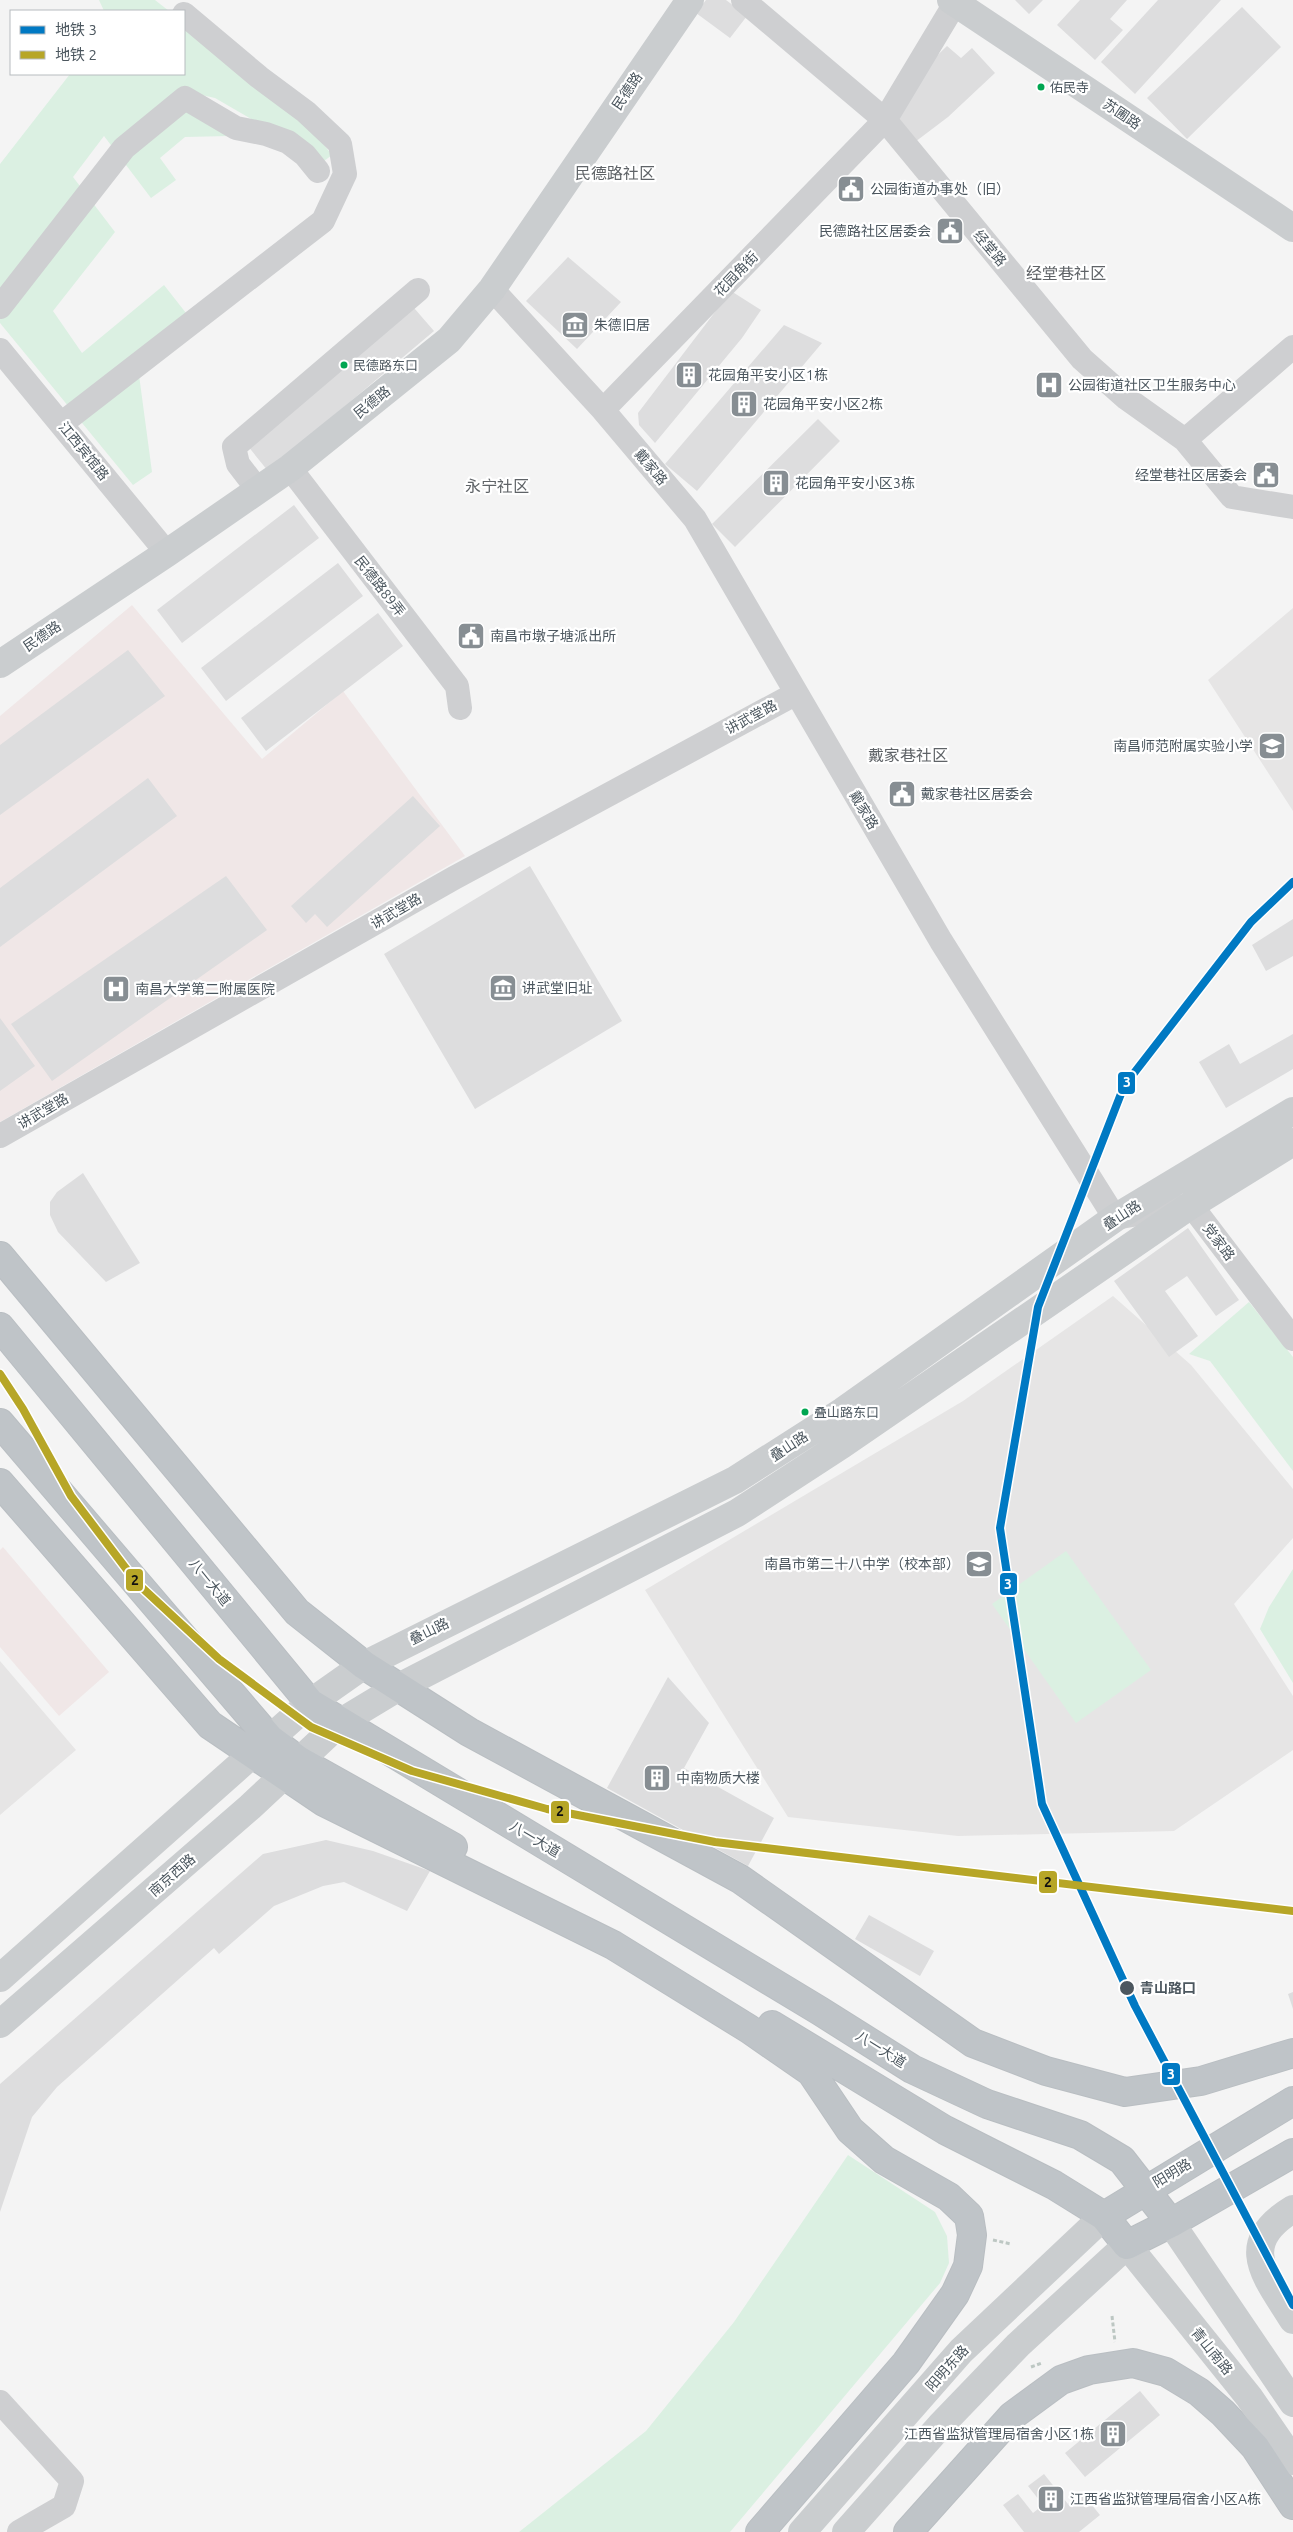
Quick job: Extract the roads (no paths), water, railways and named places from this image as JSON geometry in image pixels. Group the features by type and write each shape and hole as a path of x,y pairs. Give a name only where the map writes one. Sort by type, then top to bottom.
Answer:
{"highway":[{"path":"0,1256 297,1612 364,1665 469,1732 740,1879 973,2042 1046,2071 1125,2092 1201,2081 1293,2054"},
{"name":"八一大道","path":"0,1327 310,1703 820,2010 912,2069 986,2104 1080,2135 1122,2160 1171,2223"},
{"path":"0,1423 261,1747"},
{"path":"0,1483 210,1725 261,1747 291,1768 787,2033 946,2130 1054,2186 1104,2216 1127,2244 1171,2223 1293,2153"},
{"path":"291,1768 324,1802 613,1945 749,2029 811,2072 850,2130 884,2160 949,2197 969,2216 972,2235 968,2266 955,2294 906,2363 760,2532"},
{"name":"阳明路","path":"1104,2216 1293,2101"},
{"path":"908,2532 1012,2416 1061,2380 1089,2370 1133,2363 1166,2372 1198,2392 1223,2412 1255,2447 1293,2505"}],"main road":[{"name":"民德路","path":"0,664 167,554 290,468 449,340 492,288 690,0"},
{"name":"苏圃路","path":"955,1 1293,228"},
{"name":"叠山路","path":"310,1703 364,1665 735,1480 842,1411 1115,1218 1293,1111"},
{"name":"叠山路","path":"340,1722 399,1687 737,1513 843,1444 1191,1205 1293,1142"},
{"path":"0,1978 310,1703"},
{"name":"南京西路","path":"0,2024 243,1813 340,1722"},
{"path":"1293,2209 1282,2216 1265,2233 1259,2245 1260,2257 1270,2283 1293,2320"},
{"name":"阳明东路","path":"802,2532 961,2351 1104,2216"},
{"path":"1171,2223 1293,2403"},
{"path":"846,2532 940,2426 1018,2345 1127,2244"},
{"name":"青山南路","path":"1127,2244 1249,2397 1293,2461"}],"street":[{"path":"168,0 180,10"},
{"name":"经堂路","path":"743,0 884,120 1082,359 1126,398 1185,440 1232,497 1293,507"},
{"name":"花园角街","path":"603,410 884,120 955,1"},
{"path":"61,424 323,221 345,174 340,144 306,112 258,77 185,15"},
{"path":"0,307 124,148 185,98 236,128 266,134 288,142 305,155 318,171"},
{"path":"492,288 603,410"},
{"path":"258,490 238,464 234,447 418,290"},
{"path":"1185,440 1293,347"},
{"name":"江西宾馆路","path":"0,350 167,554"},
{"name":"戴家路","path":"603,410 695,520 795,694 942,941 1115,1218"},
{"name":"民德路89弄","path":"290,468 457,686 460,708"},
{"name":"讲武堂路","path":"0,1136 454,878 795,694"},
{"path":"1115,1218 1191,1205"},
{"name":"党家路","path":"1191,1205 1293,1339"},
{"path":"0,2402 72,2481 64,2506 19,2532"}],"metro line":[{"name":"3","path":"1293,882 1251,922 1124,1086 1038,1307 1000,1528 1042,1804 1135,2006 1293,2305"},
{"name":"2","path":"0,1374 23,1409 71,1496 137,1583 219,1659 311,1727 412,1771 547,1809 715,1842 1293,1911"}],"place":[{"name":"佑民寺","path":"1041,87"},
{"name":"公园街道办事处（旧）","path":"851,189"},
{"name":"民德路社区居委会","path":"950,231"},
{"name":"朱德旧居","path":"575,325"},
{"name":"民德路东口","path":"344,365"},
{"name":"花园角平安小区1栋","path":"689,375"},
{"name":"公园街道社区卫生服务中心","path":"1049,385"},
{"name":"花园角平安小区2栋","path":"744,404"},
{"name":"经堂巷社区居委会","path":"1266,475"},
{"name":"花园角平安小区3栋","path":"776,483"},
{"name":"南昌市墩子塘派出所","path":"471,636"},
{"name":"南昌师范附属实验小学","path":"1272,746"},
{"name":"戴家巷社区居委会","path":"902,794"},
{"name":"讲武堂旧址","path":"503,988"},
{"name":"南昌大学第二附属医院","path":"116,989"},
{"name":"叠山路东口","path":"805,1412"},
{"name":"南昌市第二十八中学（校本部）","path":"979,1564"},
{"name":"中南物质大楼","path":"657,1778"},
{"name":"青山路口","path":"1127,1988"},
{"name":"江西省监狱管理局宿舍小区1栋","path":"1113,2434"},
{"name":"江西省监狱管理局宿舍小区A栋","path":"1051,2499"}],"district":[{"name":"民德路社区","path":"615,173"},
{"name":"经堂巷社区","path":"1066,273"},
{"name":"永宁社区","path":"497,486"},
{"name":"戴家巷社区","path":"908,755"}]}
